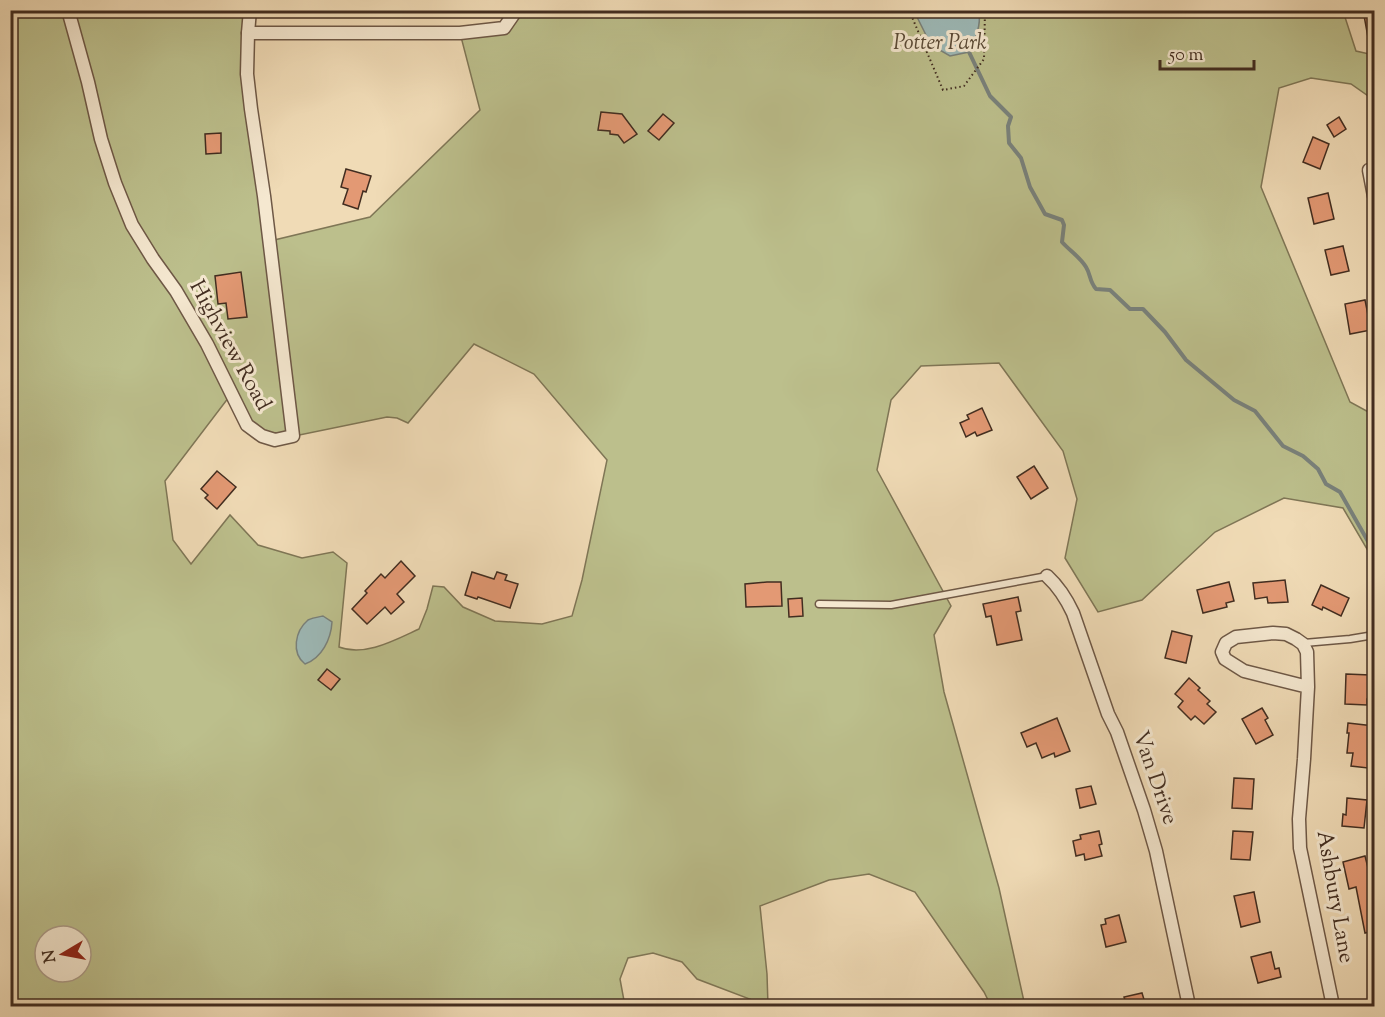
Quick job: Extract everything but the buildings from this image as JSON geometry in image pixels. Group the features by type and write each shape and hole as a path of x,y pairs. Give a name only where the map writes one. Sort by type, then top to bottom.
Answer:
{"street":[{"name":"Highview Road","path":"68,10 101,139 132,225 176,291 207,344 247,425 262,436 275,440 293,436 264,196 250,109 247,74 250,10"},
{"path":"248,33 460,33 504,28 514,10"},
{"path":"1369,170 1374,196"},
{"name":"Van Drive","path":"1047,576 1067,599 1073,613 1144,810 1156,851 1189,1006"},
{"path":"1303,644 1286,634 1250,634 1236,637 1226,643 1222,652 1225,659 1244,671 1308,687"},
{"name":"Ashbury Lane","path":"1303,644 1307,652 1308,687 1305,759 1299,819 1300,848 1334,1006"}],"lane":[{"path":"819,604 891,605 1047,576"},
{"path":"1303,644 1374,635"}],"path":[{"path":"909,10 943,90 964,86 984,59 985,10"}],"green space":[{"name":"Potter Park","path":"10,11 250,11 248,33 270,241 370,217 480,110 460,33 504,28 519,11 1343,11 1356,51 1374,55 1374,100 1351,84 1311,78 1279,88 1261,187 1350,402 1374,415 1374,561 1343,508 1284,498 1215,532 1142,600 1098,612 1065,558 1077,499 1063,451 999,363 921,366 891,400 877,470 951,606 934,635 944,692 999,888 1025,1006 991,1006 984,992 915,892 869,874 829,880 760,906 768,1006 697,979 682,962 653,953 628,958 620,979 625,1006 11,1006","holes":["474,344 534,374 607,460 582,580 572,616 542,624 495,621 463,607 444,587 433,586 419,629 380,646 349,650 339,647 347,563 333,552 302,558 258,545 230,515 191,564 173,540 165,481 232,393 262,436 275,440 387,417 408,423"]}],"water":[{"path":"914,11 979,11 977,32 969,52 950,56 931,45"},
{"path":"323,616 332,622 328,641 321,653 305,664 296,648 300,630 308,620"}],"waterway":[{"path":"969,52 990,96 1011,117 1008,126 1009,143 1021,158 1030,187 1045,214 1062,220 1064,225 1062,242 1084,263 1096,289 1110,290 1130,309 1143,309 1165,332 1186,360 1234,400 1255,411 1283,446 1303,456 1318,469 1326,484 1340,492 1374,552"}]}
